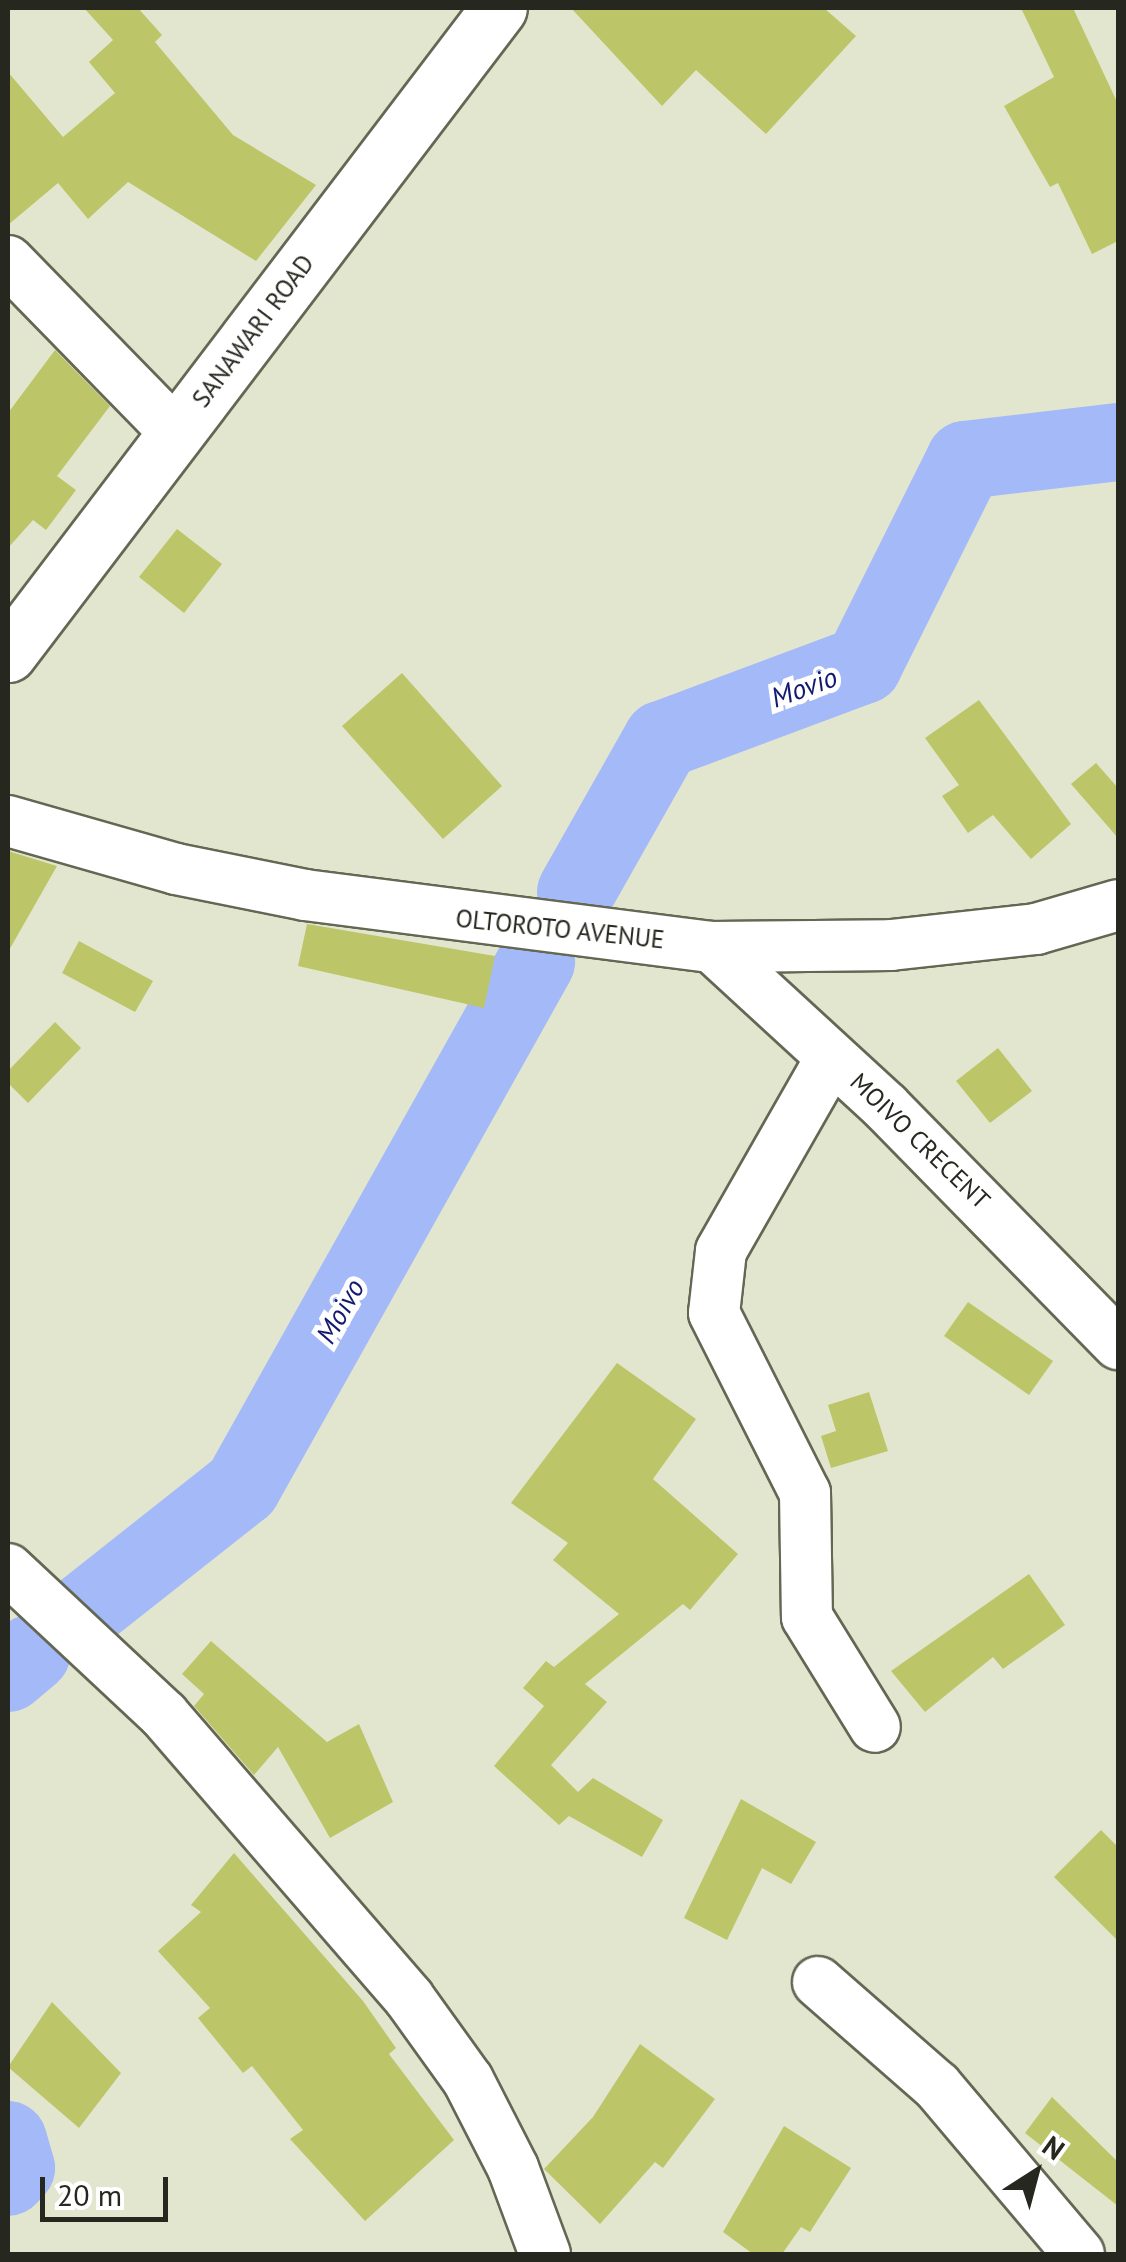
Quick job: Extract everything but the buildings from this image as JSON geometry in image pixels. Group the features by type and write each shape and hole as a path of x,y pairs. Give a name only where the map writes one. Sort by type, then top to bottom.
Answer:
{"street":[{"name":"SANAWARI ROAD","path":"8,654 499,8"},
{"path":"8,261 176,433"},
{"name":"OLTOROTO AVENUE","path":"8,822 176,869 305,894 712,947 891,945 1036,929 1118,905"},
{"name":"MOIVO CRECENT","path":"712,947 831,1058 1118,1344"},
{"path":"831,1058 721,1251 714,1312 804,1493 807,1618 875,1727"},
{"path":"8,1569 164,1715 409,1998 468,2080 545,2254"},
{"path":"818,1982 937,2086 1079,2254"}],"waterway":[{"name":"Movio","path":"576,892 662,740 863,665 965,460 1118,442"},
{"name":"Moivo","path":"86,1610 242,1487 536,962"},
{"name":"Moivo","path":"8,1673 32,1653"},
{"name":"Moivo","path":"8,2140 16,2168 8,2177"}]}
